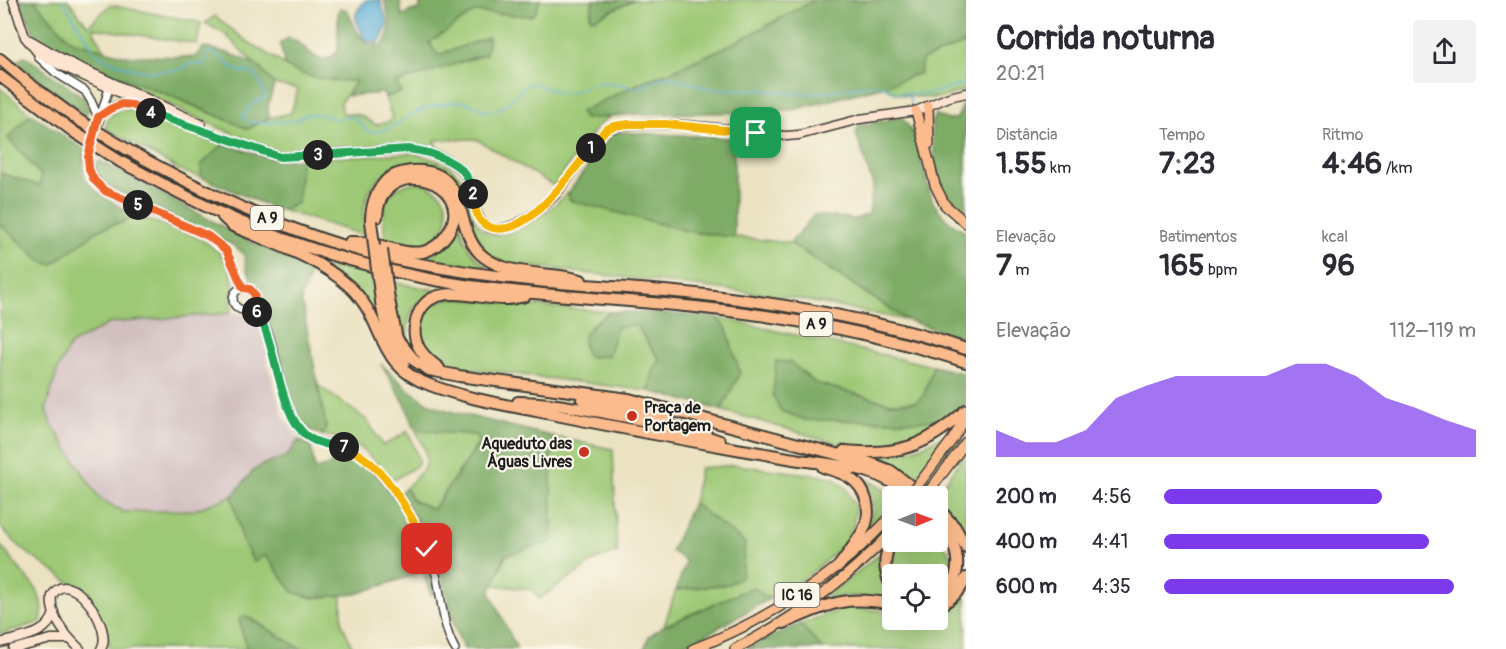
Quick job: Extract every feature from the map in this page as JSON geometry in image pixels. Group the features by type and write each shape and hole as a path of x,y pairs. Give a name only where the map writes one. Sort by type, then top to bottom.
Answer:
{"highway":[{"name":"A 9","path":"0,59 80,121 203,191 284,225 333,241 406,261 470,272 538,281 721,297 830,313 966,349"},
{"name":"A 9","path":"0,76 74,132 121,162 216,211 313,248 404,273 469,286 720,310 828,326 931,351 966,363"},
{"path":"928,106 929,159"},
{"path":"916,111 934,185 945,205 966,223"},
{"path":"414,377 398,355 385,326 385,301 371,208 376,194 385,181 395,175 407,171 419,171 442,177 458,196 473,245 483,257 499,266 565,275 602,286"},
{"path":"333,241 368,242 406,252 423,252 435,247 444,239 453,225 453,211 449,195 436,183 420,178 404,180 391,187 383,197 374,222"},
{"path":"216,211 233,226 312,261 350,287 362,299 372,315 390,357 400,368 429,385 490,401 623,429 836,464 867,471 885,478 896,486"},
{"path":"459,376 439,369 420,351 415,340 415,327 424,305 443,294 460,293 506,299 538,294"},
{"path":"385,301 398,339 410,356 429,370 629,399 824,449 891,471 911,486"},
{"path":"824,449 872,453 897,451 920,443 938,433 966,410"},
{"path":"917,486 966,418"},
{"path":"933,486 966,442"},
{"path":"802,460 850,477 861,488 868,502 868,519 839,566"},
{"path":"948,519 966,547"},
{"path":"839,566 882,527"},
{"path":"948,533 957,547 961,562 959,577 948,591"},
{"path":"784,623 819,598 882,541"},
{"name":"IC 16","path":"693,649 754,621 797,596 839,566"},
{"path":"948,601 957,594 966,578"},
{"path":"784,623 841,601 866,600 882,602"},
{"name":"IC 16","path":"735,649 784,623"}],"main road":[{"path":"13,0 25,37 38,53 47,59 239,142"},
{"path":"110,85 204,131 280,157 397,150 421,151 441,158 460,169 466,176 478,218 484,225 501,229 516,224 538,211 554,196 605,130 614,126 665,124 787,136 860,120 916,111 949,97 966,93"},
{"path":"80,649 69,639 54,612 51,600 55,591 63,586 72,589 91,607 101,626 105,639 104,649"},
{"path":"0,643 42,631 51,622 54,612"},
{"path":"13,649 51,639 69,639"}],"street":[{"path":"25,37 33,52 56,73 85,91 98,117"},
{"path":"110,85 98,117 88,157 89,169 94,180 105,191 208,236 226,250 243,288 253,292 255,299 253,306 264,324 283,394 300,431 318,442 345,447 357,452 378,470 408,512 427,549 436,577 446,625 455,649"},
{"path":"98,117 122,104 132,105 204,131"},
{"path":"243,288 234,294 235,304 243,310 253,306"}],"shaded area":[{"path":"231,313 249,315 260,325 266,341 268,366 284,418 299,440 287,456 264,464 253,471 232,496 194,510 123,512 100,498 50,422 46,409 57,371 70,345 110,323"}],"green space":[{"path":"19,0 34,0 71,41 127,56 195,57 204,47 256,64 274,84 268,106 269,118 248,129 167,94 62,55 36,36"},
{"path":"34,0 68,0 88,26 110,5 194,21 201,23 197,44 92,28 105,51 71,41"},
{"path":"384,0 400,0 402,16 420,9 420,0 540,0 535,13 530,16 474,12 429,43 438,55 489,37 486,54 396,83 401,92 385,97 383,93 347,96 356,81 319,78 302,74 285,66 280,44 288,38 295,40 312,55 323,60 338,51 338,12 340,8 347,10 363,39 374,45 382,45 389,29 389,18"},
{"path":"540,0 593,0 590,16 594,19 633,0 815,0 732,44 642,82 580,112 585,119 611,116 598,125 554,186 476,139 435,140 441,154 419,147 283,155 197,118 86,64 248,129 269,118 291,113 298,89 274,84 225,34 205,23 215,16 245,40 290,68 332,81 357,81 340,103 343,113 360,115 376,125 388,122 392,118 385,97 401,92 396,83 486,54 438,56 429,42 474,12 530,16 535,13"},
{"path":"593,0 633,0 594,19 590,17"},
{"path":"815,0 966,0 966,43 922,60 920,73 885,86 796,109 773,112 636,114 585,119 580,112 642,82 732,44"},
{"path":"966,43 966,90 943,97 930,98 903,95 885,86 920,73 922,60"},
{"path":"25,56 84,98 89,109 86,115 16,62"},
{"path":"0,88 31,114 8,138 41,175 40,187 0,173"},
{"path":"963,101 966,101 966,217 955,209 941,188 935,162 932,122 935,114 948,120 956,119"},
{"path":"135,109 227,145 222,145 201,174 205,179 184,172 105,128 109,118 116,112"},
{"path":"31,114 85,150 84,171 89,184 109,200 138,217 100,229 53,264 42,262 0,224 0,173 40,186 41,175 8,138"},
{"path":"902,117 913,133 933,203 947,220 966,232 966,340 907,320 790,243 814,215 855,219 869,214 873,185 856,133 859,126"},
{"path":"617,132 734,138 734,237 691,232 569,200 569,192 611,134"},
{"path":"222,145 276,160 301,159 298,203 281,210 273,208 205,179 201,174 201,165"},
{"path":"412,153 442,163 457,173 476,221 485,231 496,235 509,233 537,219 569,192 570,200 691,232 790,243 907,320 788,297 502,263 485,252 479,243 455,180 445,172 428,165 406,164 395,167 378,179 367,198 364,209 366,236 281,210 298,203 301,159"},
{"path":"100,161 255,244 311,271 301,298 326,426 322,435 310,430 300,420 286,382 265,305 246,268 244,254 233,245 111,188 97,175 96,164"},
{"path":"419,182 438,191 445,201 447,220 443,229 432,243 423,248 411,249 386,243 383,220 386,202 396,189"},
{"path":"138,217 196,237 221,254 229,266 233,281 231,313 110,323 70,345 57,371 46,409 50,422 99,498 123,512 194,510 232,496 243,542 254,562 264,554 277,569 313,598 342,594 342,623 353,649 301,649 244,616 239,620 247,649 110,649 106,629 90,600 67,580 24,550 0,527 0,224 42,262 53,264 100,229"},
{"path":"457,221 460,221 469,248 489,268 426,258 436,252"},
{"path":"322,261 373,277 379,318 376,319"},
{"path":"392,282 440,291 423,299 412,311 408,326 409,345 404,340 398,325"},
{"path":"449,298 611,312 595,322 617,327 636,325 660,360 653,372 649,391 450,366 436,361 429,356 422,345 419,326 428,308"},
{"path":"611,312 715,317 726,327 740,373 721,410 649,391 653,372 660,360 636,325 617,327 608,356 588,357 583,342 585,335 598,320"},
{"path":"715,317 933,366 924,395 916,402 890,403 815,383 790,362 781,411 806,420 927,421 950,418 919,437 900,443 863,448 839,444 721,410 728,397 726,327"},
{"path":"776,361 790,362 815,383 890,403 916,402 924,395 933,366 966,374 966,403 950,418 927,421 806,420 781,411 773,396"},
{"path":"381,364 409,390 430,404 449,411 555,437 551,458 552,542 505,555 490,593 517,649 464,649 434,558 400,492 406,488 412,500 433,509 479,444 475,435 416,430 404,402"},
{"path":"316,384 367,420 383,446 408,431 419,460 418,465 392,481 369,455 355,444 322,435 326,426"},
{"path":"416,430 475,435 479,443 433,509 412,500 406,488 420,473 426,462 425,450"},
{"path":"947,433 952,434 912,482 870,460 870,458 919,448"},
{"path":"555,437 613,449 617,553 597,559 539,599 533,590 493,585 551,458"},
{"path":"299,440 311,447 315,469 331,465 332,449 355,456 374,472 396,500 411,525 428,565 435,594 431,594 423,572 356,594 313,598 293,592 265,555 254,562 243,542 232,496 253,471 264,464 287,456"},
{"path":"966,452 966,530 948,510 948,486 943,486"},
{"path":"735,465 832,477 846,488 855,507 854,525 845,544 807,577 769,599 753,587 664,626 676,590 728,584 745,543 693,503 700,468"},
{"path":"862,477 882,489 882,518 862,541 871,517 872,502 871,494 861,480"},
{"path":"693,503 745,543 742,576 729,584 676,590 686,561 671,551"},
{"path":"0,545 37,590 43,608 41,622 0,634"},
{"path":"948,551 953,565 948,581 948,564 890,564 892,552"},
{"path":"880,554 882,600 856,596 825,598"},
{"path":"753,587 769,599 702,637 670,649 644,649 649,636 664,626"},
{"path":"966,598 966,649 823,649 800,624 848,607 882,611 882,630 948,630 948,612"},
{"path":"244,616 301,649 247,649 239,620"},
{"path":"800,624 823,649 746,649"}],"water":[{"path":"366,0 380,0 386,18 387,26 378,43 365,40 356,21 357,11"}],"waterway":[{"path":"63,0 95,52 105,59 133,69 151,72 179,70 192,63 203,65 208,51 216,54 237,70 256,75 266,97 251,105 243,115 243,118 249,122 269,123 295,120 308,114 337,119 349,117 356,119 367,131 376,132 391,127 422,110 443,104 463,102 491,111 508,103 532,83 564,93 597,83 614,83 638,88 667,76 711,89 763,90 797,94 868,85 886,87 897,93 929,94 966,83"},
{"path":"908,94 911,104"}],"place":[{"name":"Praça de Portagem","path":"632,416"},
{"name":"Aqueduto das Águas Livres","path":"584,452"}],"route":[{"path":"427,549 408,512 378,470 357,452 345,447 318,442 300,431 283,394 264,324 253,306 255,295 250,289 243,288 226,250 208,236 105,191 94,180 89,169 88,157 98,117 122,104 132,105 280,157 408,149 421,151 441,158 460,169 466,176 473,194 478,218 484,225 501,229 516,224 538,211 554,196 605,130 614,126 665,124 756,133"}]}
